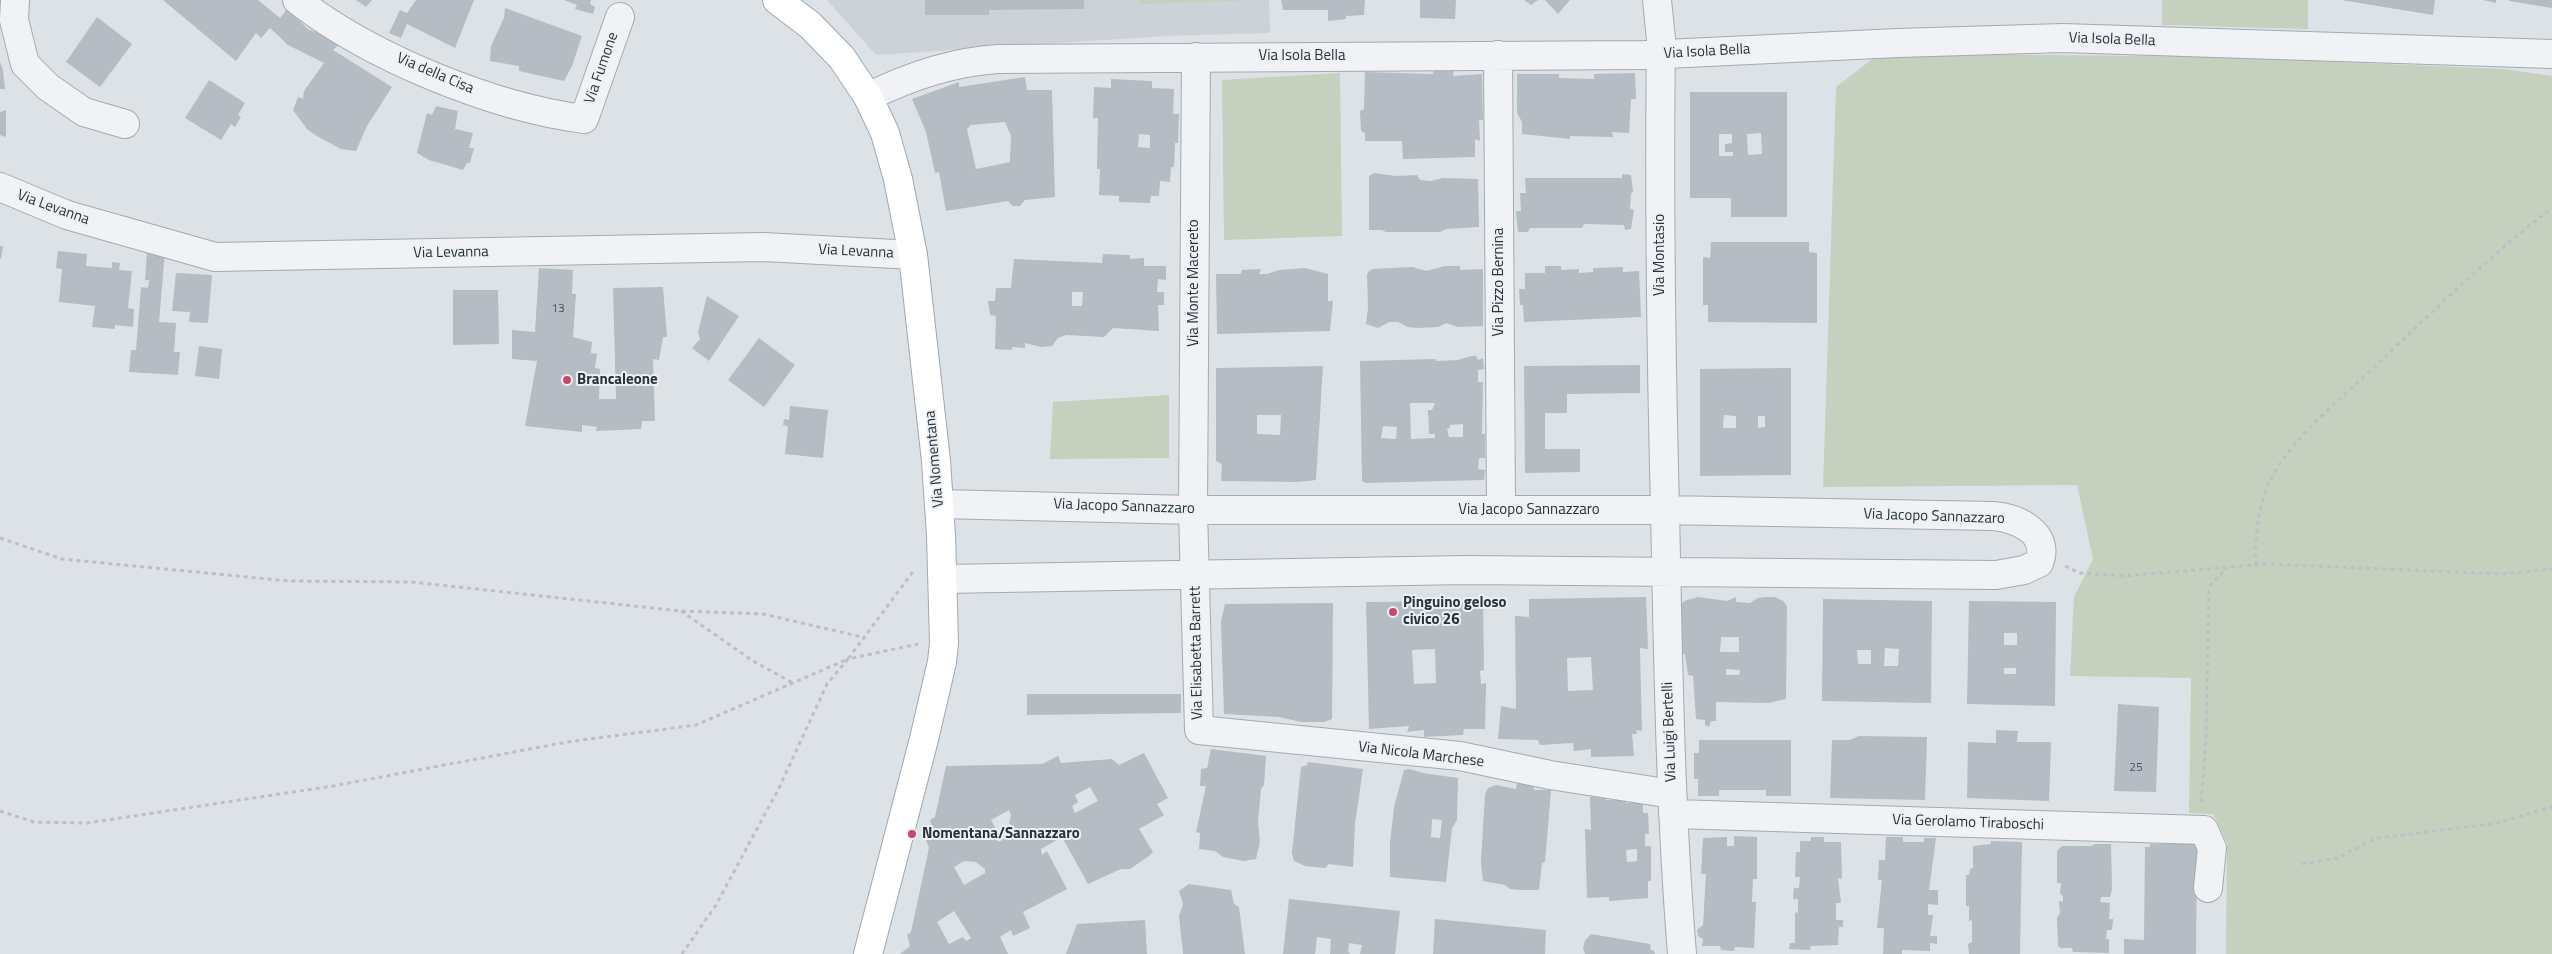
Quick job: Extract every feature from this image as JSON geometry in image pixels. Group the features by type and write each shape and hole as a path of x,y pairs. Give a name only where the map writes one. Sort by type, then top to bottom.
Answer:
{"main road":[{"name":"Via Nomentana","path":"777,0 825,40 856,77 868,97 888,145 913,255 939,504 944,642 939,678 868,954"}],"street":[{"path":"16,0 14,20 24,64 48,88 84,112 124,124"},
{"name":"Via della Cisa","path":"297,0 365,43 431,74 523,108 584,119"},
{"name":"Via Montasio","path":"1657,0 1661,54 1660,289 1665,510"},
{"name":"Via Fumone","path":"584,119 620,17"},
{"name":"Via Isola Bella","path":"868,97 927,72 983,60 1661,54 1898,43 2063,38 2552,54"},
{"name":"Via Pizzo Bernina","path":"1498,54 1501,509"},
{"name":"Via Monte Macereto","path":"1195,576 1193,510 1196,57"},
{"name":"Via Levanna","path":"0,187 67,215 215,257 764,247 913,255"},
{"name":"Via Jacopo Sannazzaro","path":"939,504 1193,510 1665,510 2002,517 2022,524 2032,530 2040,543 2041,556"},
{"name":"Via Luigi Bertelli","path":"1665,510 1672,804 1682,954"},
{"path":"942,579 1467,570 1996,575 2030,568 2039,563 2041,556"},
{"name":"Via Elisabetta Barrett","path":"1195,576 1198,730"},
{"name":"Via Nicola Marchese","path":"1198,730 1460,756 1672,804"},
{"name":"Via Gerolamo Tiraboschi","path":"1672,804 2198,830"},
{"path":"2198,830 2204,830 2212,848 2208,888"}],"path":[{"path":"2256,565 2254,545 2260,509 2275,472 2287,455 2310,429 2440,304 2514,237 2552,208"},
{"path":"682,954 716,905 734,872 779,788 827,684 848,659 862,637 941,534"},
{"path":"0,538 62,559 289,581 412,582 681,611 763,614 862,637"},
{"path":"2041,556 2080,573 2125,576 2256,565 2364,566 2502,574 2552,569"},
{"path":"2198,830 2206,741 2209,587 2226,567"},
{"path":"681,611 753,660 793,683"},
{"path":"0,811 34,822 86,823 333,786 567,742 696,725 848,659 914,644 944,642"},
{"path":"2302,864 2338,858 2377,838 2492,824 2552,807"}],"shaded area":[{"path":"827,0 1269,0 1270,33 1166,36 876,55"}],"green space":[{"path":"1140,0 1261,0 1140,4"},
{"path":"2162,0 2308,0 2308,29 2162,25"},
{"path":"1880,53 2221,57 2504,69 2552,76 2552,954 2226,954 2227,843 2213,814 2189,813 2191,678 2070,676 2074,597 2093,559 2077,485 1823,487 1836,87"},
{"path":"1340,73 1342,236 1224,240 1222,80"},
{"path":"1169,395 1169,458 1050,459 1053,402"}],"building":[{"path":"163,0 258,0 280,18 287,9 308,29 342,42 333,50 392,87 367,126 356,151 341,149 315,135 307,129 293,110 298,97 303,99 304,91 324,63 288,45 270,28 261,38 256,33 236,61"},
{"path":"356,0 372,0 366,7"},
{"path":"416,0 474,0 455,48 407,24 401,38 389,33 400,10 407,13"},
{"path":"564,0 591,0 590,4 595,7 593,14 575,9 577,5"},
{"path":"925,0 1084,0 1084,9 989,10 989,15 925,15"},
{"path":"1281,0 1365,0 1364,15 1346,16 1346,19 1328,21 1328,10 1283,10"},
{"path":"1420,0 1456,0 1455,19 1420,18"},
{"path":"1524,0 1538,0 1531,5"},
{"path":"1545,0 1570,0 1558,14"},
{"path":"2341,0 2435,0 2433,15"},
{"path":"2483,0 2496,0 2496,3"},
{"path":"2552,0 2552,8 2509,1"},
{"path":"505,8 582,36 572,66 564,81 519,71 519,66 490,61 491,46 504,18"},
{"path":"97,17 132,44 100,87 66,62"},
{"path":"0,62 3,70 5,89 0,89"},
{"path":"1434,68 1454,68 1453,76 1482,74 1483,120 1479,120 1480,141 1475,139 1475,157 1403,159 1402,141 1365,141 1365,133 1361,131 1360,111 1364,109 1365,72 1433,74"},
{"path":"1635,73 1636,99 1631,99 1629,133 1612,132 1613,137 1570,136 1570,139 1522,134 1522,122 1517,113 1517,74 1559,74 1559,78 1594,79 1594,74"},
{"path":"1025,77 1027,90 1052,90 1055,197 1025,200 1020,206 1013,206 1008,201 946,211 939,172 935,173 926,132 912,99 959,82 959,87","holes":["1005,122 1011,136 1010,162 976,169 967,129 971,125"]},
{"path":"1111,79 1152,81 1152,88 1174,89 1173,114 1179,114 1178,143 1175,143 1174,167 1171,167 1170,182 1160,181 1159,196 1151,196 1150,203 1119,202 1119,196 1099,195 1100,169 1097,169 1098,118 1093,118 1094,87 1111,88","holes":["1139,134 1150,135 1150,148 1138,147"]},
{"path":"209,80 245,103 238,115 241,117 235,127 231,124 221,140 185,118"},
{"path":"1690,92 1787,92 1787,217 1731,217 1731,198 1690,198","holes":["1761,133 1762,154 1748,155 1747,134","1719,134 1732,134 1732,143 1725,144 1725,152 1733,152 1733,156 1719,156"]},
{"path":"436,106 458,111 455,129 473,133 469,148 474,148 470,163 467,163 463,170 429,160 417,153 427,113 432,115"},
{"path":"6,110 6,137 0,135 0,112"},
{"path":"1374,173 1396,176 1417,175 1420,180 1431,181 1443,178 1478,179 1479,227 1446,229 1440,232 1386,232 1382,230 1369,230 1369,176"},
{"path":"1622,174 1631,175 1633,191 1630,209 1634,210 1631,229 1625,230 1624,225 1584,224 1582,228 1530,228 1528,232 1518,232 1516,211 1521,211 1520,193 1526,193 1525,178 1622,178"},
{"path":"1711,242 1809,242 1809,252 1817,253 1817,323 1708,322 1708,305 1703,305 1703,257 1710,258"},
{"path":"0,246 3,246 1,259 0,259"},
{"path":"58,251 87,254 86,266 112,268 112,262 120,263 119,270 132,271 128,308 134,309 133,327 115,325 115,329 92,327 95,306 59,302 62,269 56,268"},
{"path":"147,251 165,252 159,322 176,323 174,352 180,352 178,375 129,372 131,350 136,350 141,287 148,288 149,280 145,280"},
{"path":"1103,254 1130,255 1130,259 1144,258 1144,266 1166,266 1166,280 1158,279 1157,292 1164,292 1164,305 1158,305 1159,331 1113,328 1104,337 1066,335 1058,338 1052,346 1041,347 1025,343 1025,348 1012,347 1012,350 995,349 996,316 990,315 988,301 995,301 996,288 1011,288 1014,259 1102,263","holes":["1072,292 1083,292 1082,306 1072,306"]},
{"path":"1445,266 1460,266 1460,270 1483,269 1483,326 1458,327 1446,323 1438,327 1417,328 1408,327 1398,322 1389,322 1378,328 1366,324 1368,308 1367,274 1369,271 1373,269 1412,267 1426,271"},
{"path":"1545,266 1561,266 1561,270 1579,269 1579,273 1593,272 1593,268 1623,267 1623,272 1639,271 1641,317 1524,322 1523,305 1520,305 1519,289 1525,289 1525,273 1545,273"},
{"path":"539,268 573,270 572,294 576,294 573,337 592,342 591,353 597,354 595,368 600,369 599,399 616,399 613,288 663,287 667,337 663,337 659,360 653,359 655,421 642,421 641,429 596,431 597,427 582,425 582,432 525,426 537,361 512,359 512,330 535,332"},
{"path":"1305,268 1328,274 1328,301 1333,301 1330,331 1217,334 1216,274 1241,274 1242,270 1261,269 1259,274 1267,274 1279,270"},
{"path":"176,273 212,275 208,323 189,322 190,312 172,311"},
{"path":"453,290 498,290 499,344 453,345"},
{"path":"707,296 739,316 709,361 692,348 700,339 698,332"},
{"path":"759,338 795,365 764,407 728,380"},
{"path":"199,346 222,349 219,379 195,376"},
{"path":"1471,356 1476,356 1478,360 1483,358 1484,369 1478,370 1478,382 1483,382 1482,434 1485,434 1485,458 1479,458 1478,469 1485,470 1484,480 1366,483 1362,481 1360,361 1458,360","holes":["1410,403 1435,403 1432,410 1428,410 1429,434 1435,434 1435,438 1411,439","1463,424 1463,437 1449,437 1447,428 1450,428 1450,425","1383,426 1397,427 1396,439 1381,438"]},
{"path":"1640,365 1640,393 1567,394 1567,413 1545,413 1545,449 1580,449 1580,472 1525,473 1524,366"},
{"path":"1323,366 1316,480 1298,482 1221,481 1222,464 1216,461 1216,368","holes":["1257,415 1281,415 1280,435 1257,434"]},
{"path":"1791,368 1791,475 1700,476 1700,369","holes":["1724,415 1736,416 1736,428 1723,428","1758,416 1765,416 1765,427 1758,428"]},
{"path":"790,406 828,410 823,458 785,454 788,426 783,425 784,419 789,420"},
{"path":"1483,597 1484,670 1480,671 1481,684 1486,683 1485,729 1464,729 1463,735 1424,737 1424,730 1407,732 1409,726 1369,729 1366,602 1477,601","holes":["1435,649 1436,683 1414,684 1412,650"]},
{"path":"1646,597 1648,649 1640,648 1642,731 1636,730 1637,734 1632,734 1634,756 1591,757 1591,749 1574,751 1573,743 1540,745 1538,740 1498,739 1501,706 1516,709 1515,616 1529,617 1529,599","holes":["1591,657 1593,690 1568,691 1567,658"]},
{"path":"1698,597 1727,601 1736,597 1736,602 1750,603 1758,598 1775,597 1783,601 1787,606 1786,699 1768,703 1716,702 1716,721 1711,721 1709,727 1705,725 1705,720 1696,719 1693,676 1688,675 1685,654 1680,653 1678,610 1684,601","holes":["1721,637 1739,637 1739,652 1720,652","1726,669 1740,670 1739,675 1726,675"]},
{"path":"1823,599 1932,601 1931,703 1822,701","holes":["1885,648 1899,649 1898,666 1884,666","1857,650 1871,650 1871,664 1858,664"]},
{"path":"1969,601 2056,602 2055,706 1967,704","holes":["2004,633 2017,633 2017,645 2004,645","2004,668 2016,668 2016,674 2004,674"]},
{"path":"1333,603 1332,719 1324,722 1301,722 1279,717 1224,714 1221,622 1225,604"},
{"path":"1027,694 1181,694 1181,713 1027,715"},
{"path":"2118,704 2159,707 2156,792 2114,791"},
{"path":"1996,730 2018,731 2017,742 2051,742 2049,801 1967,798 1968,742 1996,743"},
{"path":"1859,736 1927,737 1925,800 1830,798 1832,740 1850,740"},
{"path":"1699,740 1791,740 1791,796 1766,796 1766,790 1719,790 1719,796 1698,796 1698,779 1694,779 1694,753 1699,753"},
{"path":"1211,749 1266,756 1264,785 1261,789 1258,822 1260,842 1256,859 1243,861 1223,857 1215,851 1199,849 1200,833 1196,832 1206,786 1200,786 1201,769 1207,768"},
{"path":"1144,753 1168,798 1157,804 1164,815 1139,829 1153,852 1149,856 1130,869 1121,869 1088,884 1062,837 1041,849 1042,855 1047,851 1067,889 1023,912 1030,928 1013,936 1011,930 1000,937 1008,954 900,954 910,946 907,935 911,932 929,848 925,838 933,831 930,820 935,817 946,766 1042,764 1058,756 1061,763 1112,759 1119,765","holes":["1090,787 1098,801 1075,813 1072,806 1078,802 1075,795","1009,810 1011,815 1009,823 1017,831 998,842 995,835 998,833 991,820","964,861 976,862 985,869 985,873 964,885 954,867","954,911 971,938 966,941 963,937 949,944 937,922"]},
{"path":"1308,762 1363,769 1355,824 1353,867 1329,864 1325,868 1305,866 1294,861 1292,853 1301,767 1307,765"},
{"path":"1409,769 1458,778 1457,820 1452,828 1446,882 1390,877 1390,843 1394,807 1404,770","holes":["1432,819 1442,820 1440,838 1431,837"]},
{"path":"1517,783 1533,785 1534,790 1551,790 1545,862 1542,863 1539,890 1510,889 1505,885 1483,881 1481,862 1485,794 1488,788 1496,785 1516,789"},
{"path":"1590,797 1606,797 1606,800 1626,800 1626,803 1643,802 1643,813 1648,813 1649,834 1645,834 1645,846 1651,846 1651,881 1648,881 1648,898 1609,901 1609,897 1587,898 1585,829 1591,830","holes":["1637,849 1637,861 1627,862 1626,850"]},
{"path":"1734,836 1757,837 1757,879 1753,879 1752,902 1756,902 1754,948 1735,947 1734,951 1721,950 1720,946 1702,946 1703,939 1698,936 1697,930 1703,925 1706,874 1701,874 1703,838 1727,837 1727,846 1734,846"},
{"path":"1811,837 1824,837 1824,842 1841,842 1842,879 1838,878 1841,903 1836,903 1836,920 1843,920 1843,927 1839,927 1838,945 1811,946 1810,950 1789,949 1790,943 1795,943 1795,912 1798,913 1798,899 1793,899 1794,888 1799,888 1800,877 1795,877 1796,852 1800,852 1800,841 1811,841"},
{"path":"1886,837 1903,837 1903,842 1924,842 1924,838 1936,838 1929,890 1938,890 1938,905 1928,904 1928,915 1933,915 1930,936 1937,936 1937,944 1930,943 1930,951 1902,950 1902,954 1883,954 1884,928 1877,928 1882,880 1878,880 1879,860 1885,860"},
{"path":"1991,841 2022,842 2020,954 1969,954 1968,944 1972,942 1972,920 1969,921 1969,906 1966,906 1966,875 1969,875 1970,869 1973,868 1973,846 1991,844"},
{"path":"2095,844 2111,844 2112,890 2110,897 2101,897 2100,902 2110,903 2109,919 2113,919 2112,930 2107,930 2106,939 2109,939 2109,953 2073,952 2072,948 2061,948 2058,946 2057,918 2060,913 2059,901 2063,902 2063,896 2060,894 2061,883 2057,883 2057,851 2062,846 2091,846"},
{"path":"2150,844 2197,844 2196,954 2124,954 2124,939 2144,940 2145,847 2150,847"},
{"path":"1189,884 1231,890 1234,904 1239,907 1245,954 1183,954 1179,916 1183,904 1179,891"},
{"path":"1289,899 1400,911 1395,954 1360,954 1362,945 1349,943 1348,952 1351,954 1330,954 1331,939 1317,937 1315,954 1283,954"},
{"path":"1435,919 1546,930 1545,954 1433,954"},
{"path":"1145,920 1147,954 1066,954 1077,924"},
{"path":"1591,934 1650,944 1651,950 1655,954 1585,954 1583,948 1585,941"}],"place":[{"name":"Brancaleone","path":"567,380"},
{"name":"Pinguino geloso civico 26","path":"1393,612"},
{"name":"Nomentana/Sannazzaro","path":"912,834"}]}
